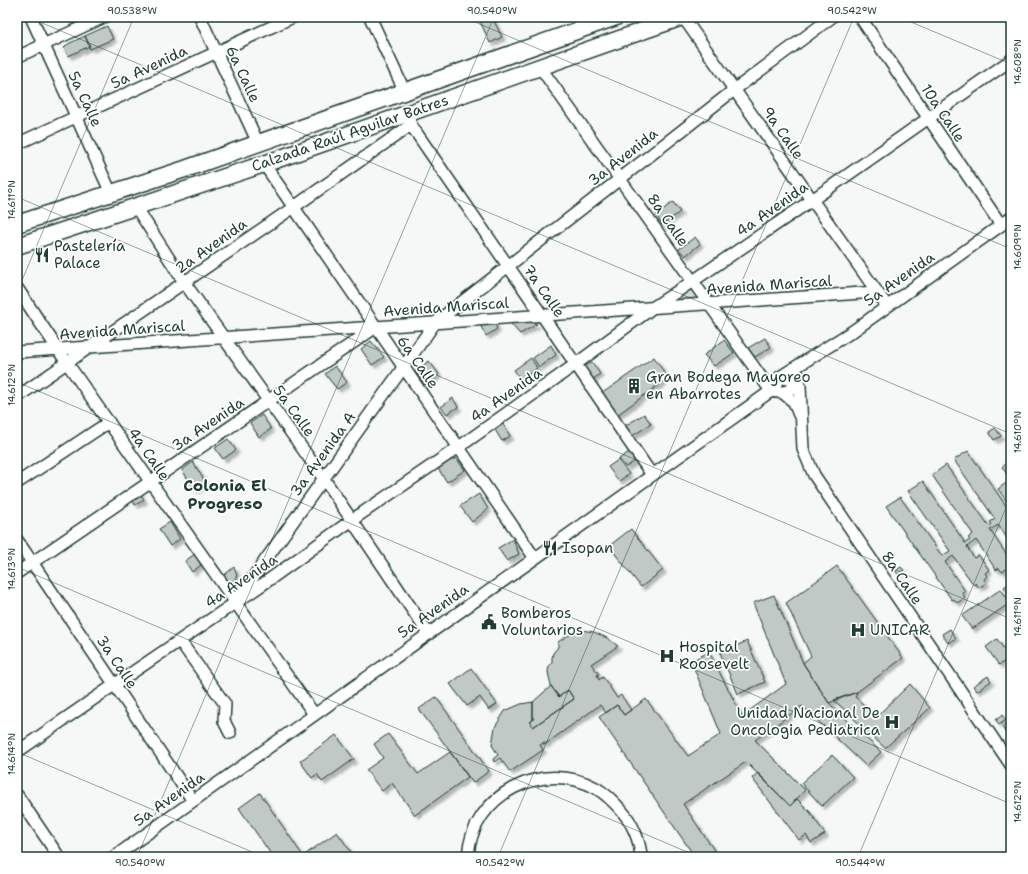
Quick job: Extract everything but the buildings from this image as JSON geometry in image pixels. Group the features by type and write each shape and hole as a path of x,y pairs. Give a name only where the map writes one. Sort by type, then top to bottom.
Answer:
{"highway":[{"name":"Calzada Raúl Aguilar Batres","path":"17,224 258,143 616,17"},
{"name":"Calzada Raúl Aguilar Batres","path":"17,246 264,164 409,119 540,67 682,17"}],"street":[{"name":"5a Calle","path":"31,17 111,193"},
{"path":"17,57 104,17"},
{"name":"6a Calle","path":"200,17 258,143"},
{"name":"5a Avenida","path":"17,144 293,17"},
{"path":"370,17 405,92"},
{"name":"9a Calle","path":"682,17 887,306"},
{"name":"3a Avenida","path":"435,323 734,90 832,17"},
{"name":"10a Calle","path":"860,17 1001,225"},
{"name":"4a Avenida","path":"17,752 114,684 266,582 352,520 459,447 576,364 652,308 812,200 1011,60"},
{"name":"8a Calle","path":"540,67 771,391"},
{"name":"2a Avenida","path":"17,397 294,207 409,119"},
{"name":"7a Calle","path":"409,119 508,266 652,474"},
{"name":"6a Calle","path":"264,164 534,557"},
{"name":"5a Calle","path":"136,207 184,282 324,479 428,633"},
{"name":"5a Avenida","path":"114,857 534,557 771,391 780,377 853,330 1011,218"},
{"name":"4a Calle","path":"17,288 67,363 314,714"},
{"name":"Avenida Mariscal","path":"17,352 876,292"},
{"name":"3a Avenida A","path":"235,602 435,323"},
{"name":"3a Avenida","path":"17,573 376,327"},
{"path":"771,391 782,392 792,389 797,382 803,362"},
{"path":"780,377 797,382"},
{"name":"8a Calle","path":"797,382 802,393 801,420 803,449 814,475 1011,765"},
{"name":"8a Calle","path":"782,392 794,402 801,420"},
{"path":"17,483 109,422"},
{"name":"3a Calle","path":"17,540 193,801"},
{"path":"180,641 225,704 224,722 230,733"},
{"path":"468,857 468,849 474,829 484,812 499,797 516,786 529,781 557,777 577,780 596,788 613,800 626,816 636,834 641,857"},
{"path":"17,795 59,857"}],"shaded area":[{"path":"692,284 705,305 665,307"}],"place":[{"name":"Pastelería Palace","path":"42,255"},
{"name":"Gran Bodega Mayoreo en Abarrotes","path":"634,386"},
{"name":"Isopan","path":"550,548"},
{"name":"Bomberos Voluntarios","path":"489,622"},
{"name":"UNICAR","path":"858,630"},
{"name":"Hospital Roosevelt","path":"667,656"},
{"name":"Unidad Nacional De Oncologia Pediatrica","path":"892,722"}],"district":[{"name":"Colonia El Progreso","path":"225,494"}]}
